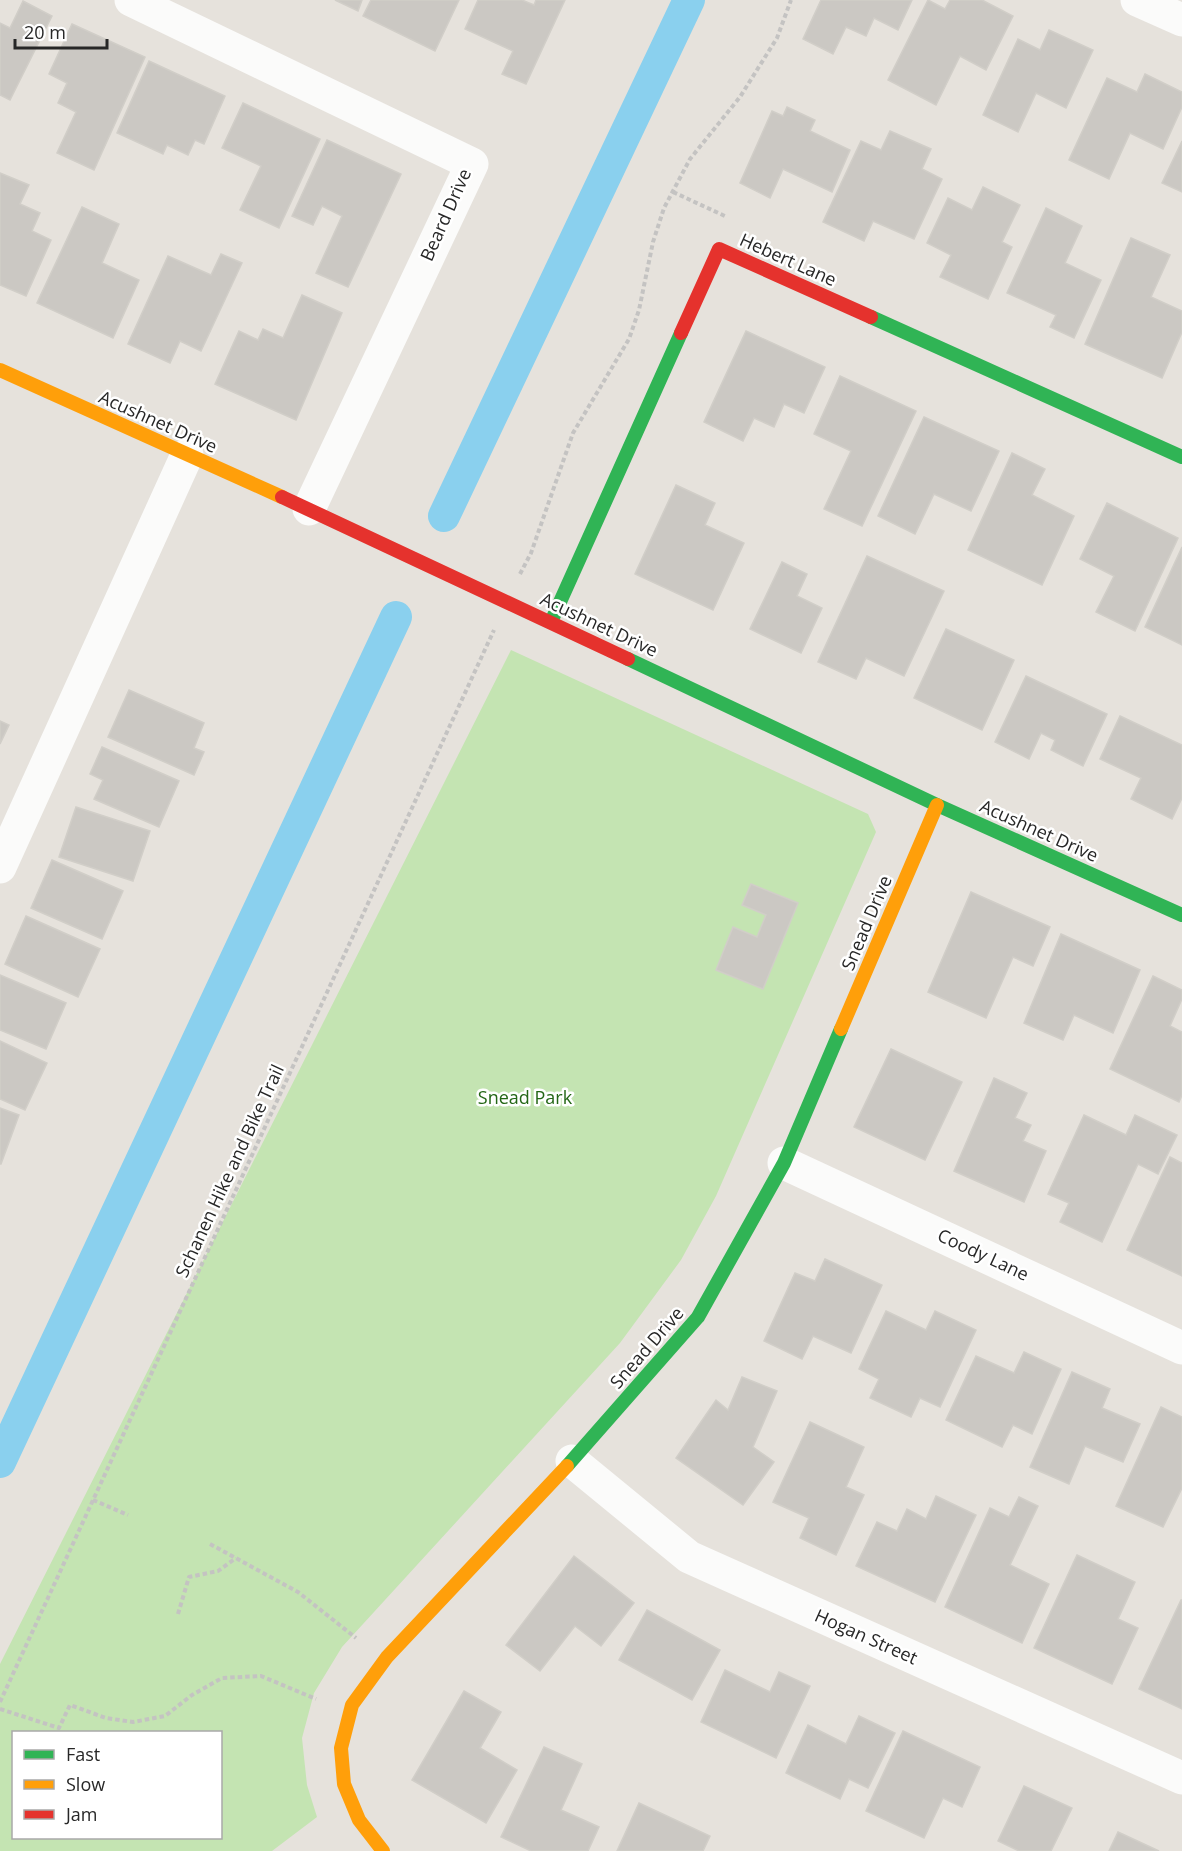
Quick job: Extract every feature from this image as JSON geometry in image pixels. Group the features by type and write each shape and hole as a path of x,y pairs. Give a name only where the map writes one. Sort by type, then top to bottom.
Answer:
{"street":[{"name":"Beard Drive","path":"131,0 472,164 309,508"},
{"path":"1137,0 1182,21"},
{"name":"Hebert Lane","path":"551,622 719,249 1182,457"},
{"name":"Acushnet Drive","path":"0,370 309,508 938,806 1182,915"},
{"path":"0,867 187,455"},
{"name":"Snead Drive","path":"383,1851 359,1820 344,1784 341,1748 352,1705 387,1657 572,1461 698,1317 784,1163 938,806"},
{"name":"Coody Lane","path":"784,1163 1182,1348"},
{"name":"Hogan Street","path":"572,1461 689,1557 1182,1778"}],"path":[{"path":"531,553 573,433 629,339 639,310 652,242 664,208 690,159 740,97 777,38 791,0"},
{"path":"673,192 733,220 719,249"},
{"name":"Schanen Hike and Bike Trail","path":"0,1702 484,650"},
{"path":"93,1500 128,1515"},
{"path":"210,1544 298,1592 356,1638"},
{"path":"178,1614 189,1577 218,1571 236,1558"},
{"path":"0,1709 58,1728 69,1705 106,1718 133,1722 165,1716 192,1695 222,1678 261,1676 316,1699"}],"green space":[{"name":"Snead Park","path":"511,650 868,814 876,832 716,1196 681,1260 620,1343 342,1647 314,1693 302,1738 307,1785 317,1817 272,1851 0,1851 0,1664"}],"building":[{"path":"335,0 362,0 358,11"},
{"path":"371,0 459,0 435,51 363,16"},
{"path":"478,0 522,0 534,5 536,0 565,0 526,84 502,74 513,51 465,29"},
{"path":"821,0 912,0 898,30 874,18 866,36 846,27 833,54 803,39"},
{"path":"928,0 945,9 950,0 982,0 1013,16 986,70 960,56 936,105 888,80"},
{"path":"23,1 52,16 10,100 0,95 0,23 10,28"},
{"path":"72,24 145,57 94,170 57,153 76,112 58,103 67,83 49,74"},
{"path":"1049,30 1093,50 1066,108 1036,93 1018,132 983,115 1018,39 1040,50"},
{"path":"149,61 225,96 204,144 195,140 188,155 167,145 163,154 117,133"},
{"path":"1145,74 1182,92 1182,107 1163,149 1130,133 1109,179 1069,160 1107,78 1137,92"},
{"path":"243,103 320,139 279,228 240,210 261,166 222,148"},
{"path":"787,107 815,120 810,131 850,150 832,192 783,169 770,198 740,183 772,111 783,116"},
{"path":"890,131 931,149 922,169 942,179 914,239 873,221 864,241 823,222 861,141 881,150"},
{"path":"327,140 401,174 348,287 316,273 342,216 322,206 313,225 292,216"},
{"path":"1182,141 1182,192 1162,183"},
{"path":"0,173 29,185 20,204 40,213 32,231 51,240 26,296 0,285"},
{"path":"983,187 1020,205 1002,242 1012,247 988,299 940,277 951,255 927,243 948,198 972,210"},
{"path":"82,207 119,224 102,263 139,280 113,338 37,303"},
{"path":"1046,208 1082,226 1065,263 1101,280 1074,338 1050,327 1056,315 1007,293"},
{"path":"1131,238 1170,255 1151,297 1182,311 1182,332 1162,378 1085,344"},
{"path":"221,254 242,263 201,351 180,341 170,363 128,344 168,256 211,275"},
{"path":"302,295 342,313 296,420 215,384 239,331 258,340 263,329 283,338"},
{"path":"746,331 825,367 804,413 784,404 774,427 754,418 743,441 704,422"},
{"path":"840,376 916,411 862,526 824,509 851,451 814,434"},
{"path":"924,417 999,451 971,511 934,494 915,534 878,516"},
{"path":"1012,453 1045,469 1032,495 1074,516 1042,585 968,550"},
{"path":"676,485 715,503 705,525 744,543 713,610 635,574"},
{"path":"1107,503 1178,538 1135,631 1096,612 1114,576 1080,559"},
{"path":"1182,547 1182,645 1145,627"},
{"path":"867,556 944,591 904,676 866,658 856,679 818,662"},
{"path":"782,562 807,574 797,596 822,608 801,653 750,629"},
{"path":"946,629 1014,660 982,730 914,698"},
{"path":"1026,676 1107,714 1083,766 1051,750 1055,740 1041,733 1029,759 995,742"},
{"path":"129,690 204,723 194,748 204,752 194,775 108,737"},
{"path":"1120,716 1182,745 1182,798 1172,819 1131,799 1141,778 1100,759"},
{"path":"0,721 9,725 0,744"},
{"path":"102,747 179,781 159,827 94,799 103,780 90,774"},
{"path":"76,807 150,831 133,881 59,857"},
{"path":"52,860 123,891 102,939 31,908"},
{"path":"751,884 798,903 763,989 716,970 733,927 757,937 766,915 742,905"},
{"path":"971,892 1050,927 1033,966 1013,957 986,1018 928,992"},
{"path":"26,916 100,949 78,997 5,964"},
{"path":"1061,934 1140,970 1113,1033 1074,1015 1063,1040 1024,1023"},
{"path":"0,975 66,1003 46,1049 0,1030"},
{"path":"1153,976 1182,990 1182,999 1170,1026 1182,1032 1182,1095 1179,1102 1110,1069"},
{"path":"0,1041 47,1063 25,1110 0,1099"},
{"path":"891,1049 962,1082 925,1160 854,1127"},
{"path":"994,1078 1027,1093 1015,1118 1031,1125 1023,1141 1046,1151 1024,1202 954,1171"},
{"path":"0,1108 19,1115 1,1164 0,1164"},
{"path":"1084,1115 1126,1135 1135,1115 1177,1135 1158,1174 1138,1164 1102,1242 1060,1222 1069,1203 1048,1194"},
{"path":"1170,1157 1182,1163 1182,1276 1127,1250"},
{"path":"825,1259 882,1285 851,1353 813,1336 802,1359 764,1341 795,1273 815,1281"},
{"path":"886,1311 926,1330 935,1311 976,1330 940,1407 920,1398 911,1417 870,1398 879,1379 859,1369"},
{"path":"1024,1352 1061,1369 1032,1434 1013,1425 1002,1447 946,1420 976,1356 1014,1373"},
{"path":"1072,1372 1110,1389 1102,1408 1140,1424 1123,1462 1085,1446 1069,1484 1030,1467"},
{"path":"742,1377 777,1391 753,1447 774,1462 743,1505 676,1458 716,1400 728,1410"},
{"path":"1161,1407 1182,1417 1182,1488 1163,1527 1116,1506"},
{"path":"810,1422 864,1447 846,1487 864,1495 836,1555 800,1538 809,1518 773,1502"},
{"path":"936,1496 976,1515 935,1602 856,1566 877,1522 897,1531 907,1509 926,1519"},
{"path":"1019,1497 1038,1506 1010,1565 1049,1584 1022,1643 945,1607 990,1508 1009,1517"},
{"path":"1077,1555 1135,1582 1118,1619 1138,1628 1112,1684 1034,1648"},
{"path":"574,1556 634,1603 601,1646 575,1626 540,1671 506,1645"},
{"path":"1182,1600 1182,1709 1139,1689"},
{"path":"647,1610 720,1650 692,1700 619,1660"},
{"path":"725,1670 770,1692 779,1672 810,1686 776,1758 701,1722"},
{"path":"464,1691 501,1712 480,1748 517,1770 486,1823 412,1780"},
{"path":"859,1716 895,1733 868,1788 849,1779 840,1799 786,1773 808,1725 846,1744"},
{"path":"903,1731 980,1767 962,1807 943,1798 924,1838 866,1811"},
{"path":"544,1747 582,1764 561,1810 599,1827 588,1851 531,1851 501,1837"},
{"path":"1024,1786 1072,1808 1051,1851 1019,1851 998,1841"},
{"path":"639,1803 710,1836 703,1851 617,1851"},
{"path":"1118,1832 1159,1851 1109,1851"}],"waterway":[{"path":"444,516 689,0"},
{"path":"0,1462 396,617"}],"traffic: fast":[{"path":"871,317 1182,457"},
{"path":"551,622 681,333"},
{"path":"628,659 937,805 1182,915"},
{"path":"567,1466 698,1317 784,1163 841,1029"}],"traffic: slow":[{"path":"0,370 282,497"},
{"path":"841,1029 937,805"},
{"path":"383,1851 359,1820 344,1784 341,1748 352,1705 387,1657 567,1466"}],"traffic: jam":[{"path":"681,333 719,249 871,317"},
{"path":"282,497 628,659"}]}
